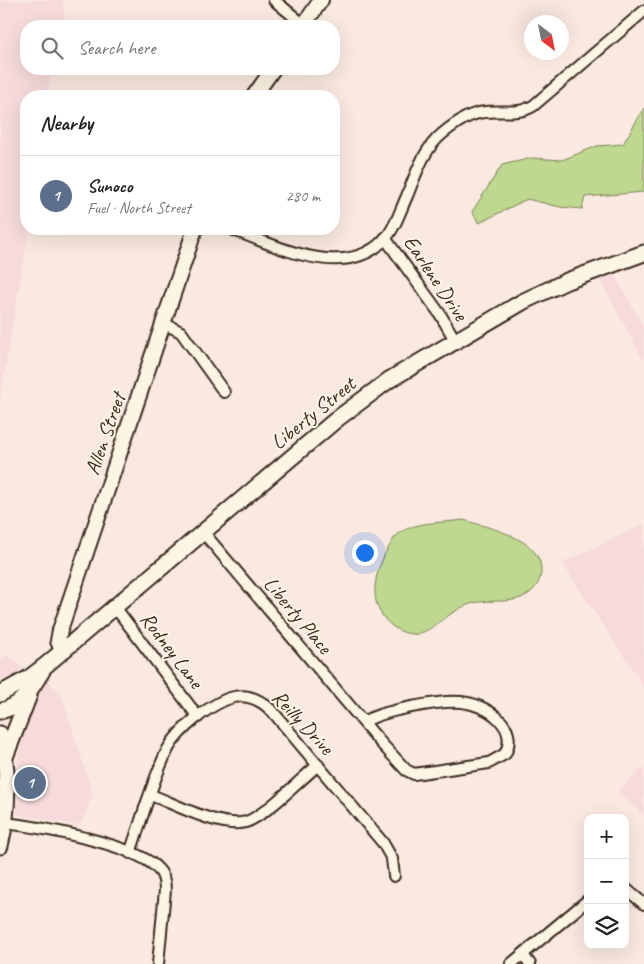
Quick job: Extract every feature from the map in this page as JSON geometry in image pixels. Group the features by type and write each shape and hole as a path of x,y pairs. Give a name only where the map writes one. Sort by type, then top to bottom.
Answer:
{"main road":[{"name":"Liberty Street","path":"0,694 29,678 46,665 361,399 456,340 550,288 644,253"},
{"name":"Liberty Street","path":"0,711 16,706 29,694 46,665"},
{"path":"5,757 29,694"},
{"path":"0,734 5,757 7,790 5,822 0,846"}],"street":[{"path":"274,0 297,20"},
{"path":"308,20 321,0"},
{"path":"248,235 298,253 328,260 344,259 364,252 385,238 395,222 421,162 441,135 479,112 517,112 533,106 644,11"},
{"path":"258,90 269,75"},
{"name":"Allen Street","path":"62,651 58,641 60,630 193,235"},
{"name":"Earlene Drive","path":"385,238 440,314 456,340"},
{"path":"163,323 181,332 224,392"},
{"name":"Liberty Place","path":"203,532 364,722 403,766 414,774 494,762 504,754 509,740 506,728 500,720 477,707 462,702 444,703 379,714 364,722"},
{"name":"Rodney Lane","path":"115,607 198,717"},
{"name":"Reilly Drive","path":"130,853 171,743 198,717 218,702 231,697 244,696 257,699 273,712 387,848 392,859 394,876"},
{"path":"151,795 217,820 239,823 261,813 318,766"},
{"path":"5,822 75,835 130,853 151,863 159,870 166,890 158,964"},
{"path":"629,891 644,904"},
{"path":"511,964 584,903"},
{"path":"523,955 530,964"}],"shaded area":[{"path":"0,0 63,0 65,20 20,20 20,75 52,75 48,90 20,90 20,235 28,235 0,401"},
{"path":"615,275 644,328 644,361 600,280"},
{"path":"644,524 644,687 562,563"},
{"path":"8,655 23,668 9,680 0,681 0,660"},
{"path":"47,679 62,696 93,794 80,826 17,814 20,737 32,702"},
{"path":"644,767 644,816 617,792"}],"green space":[{"path":"644,108 644,192 585,197 582,209 560,207 527,199 479,223 472,212 502,165 532,158 562,160 597,146 623,144"},
{"path":"464,520 513,536 534,551 540,561 541,573 537,586 527,595 513,600 467,605 418,634 402,632 395,628 383,617 376,602 375,594 378,571 384,555 393,540 401,532 415,526"}],"place":[{"name":"Sunoco","path":"30,783"}]}
